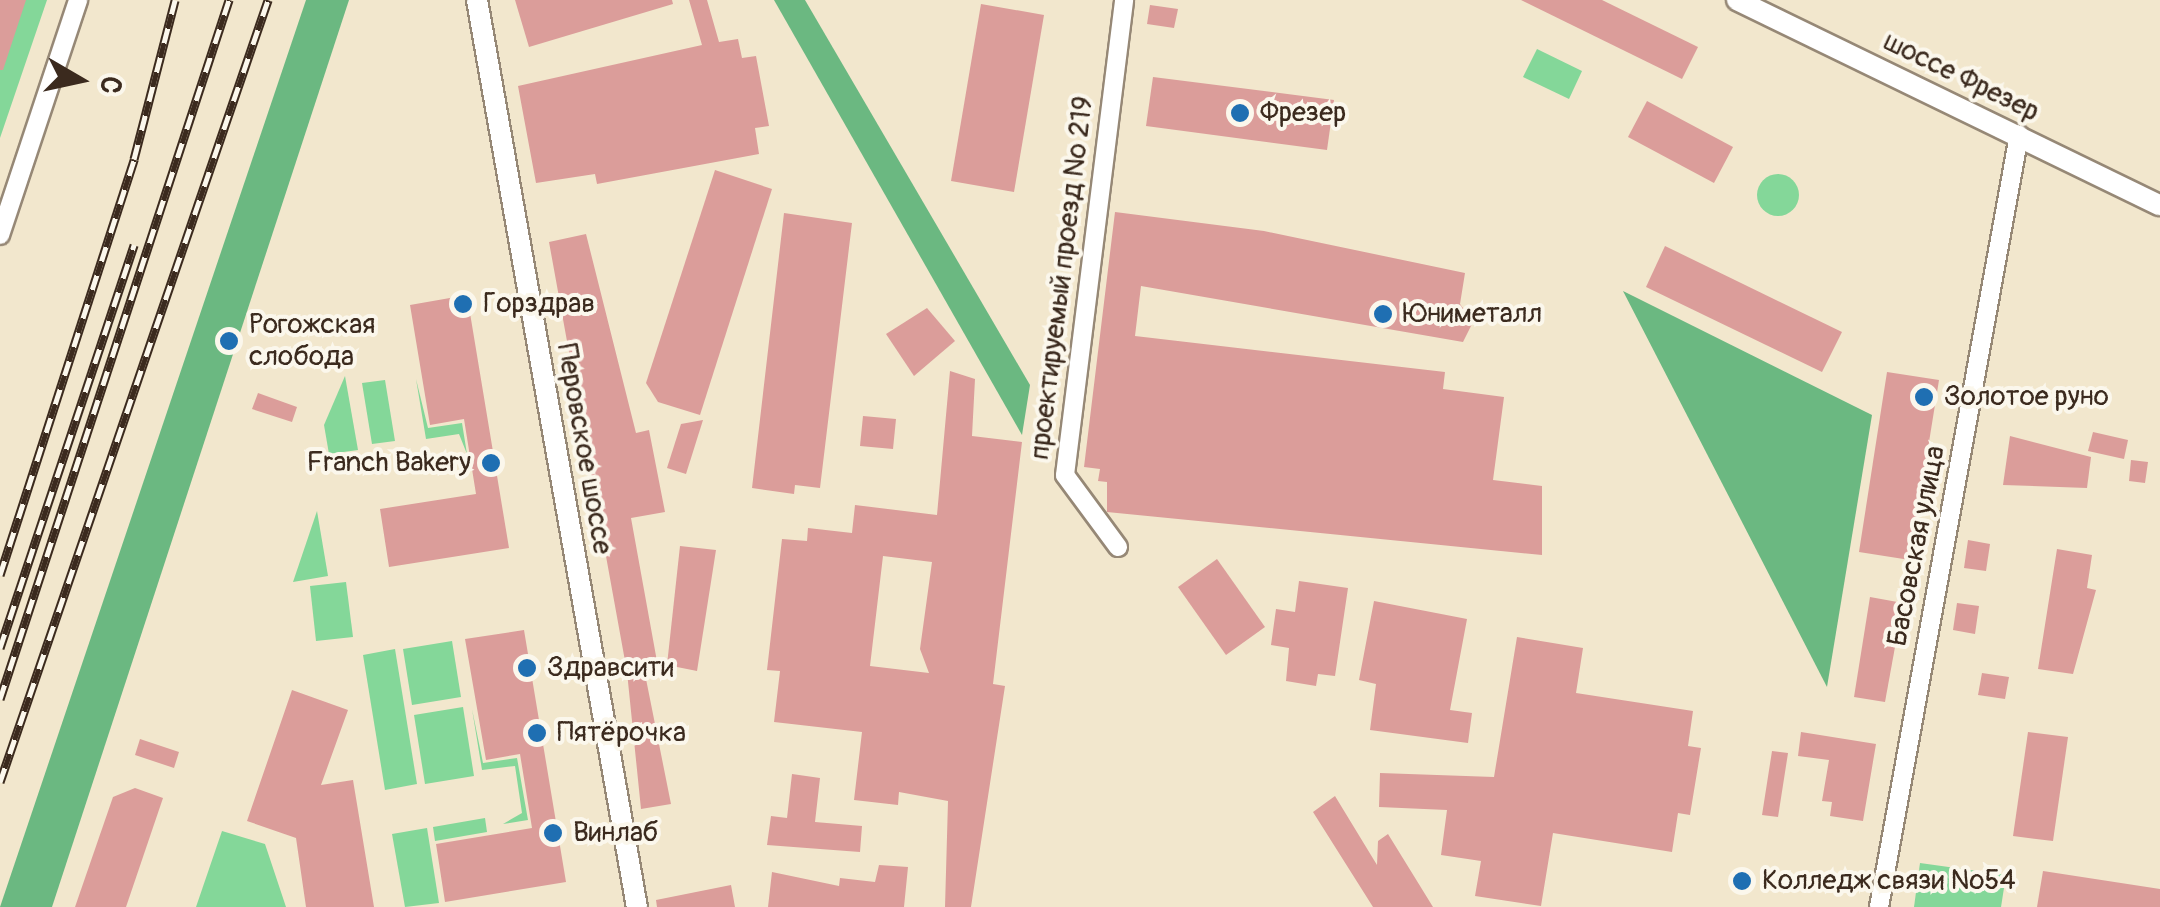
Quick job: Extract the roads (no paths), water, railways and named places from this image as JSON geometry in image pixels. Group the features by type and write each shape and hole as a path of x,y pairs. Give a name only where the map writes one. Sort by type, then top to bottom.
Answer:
{"street":[{"path":"0,235 78,0"},
{"name":"Перовское шоссе","path":"477,0 637,907"},
{"name":"проектируемый проезд № 219","path":"1118,547 1065,474 1124,0"},
{"name":"шоссе Фрезер","path":"1737,0 2160,204"},
{"name":"Басовская улица","path":"1879,907 2019,135"}],"railway":[{"path":"0,575 134,159 175,0"},
{"path":"0,699 229,0"},
{"path":"0,782 268,0"},
{"path":"0,648 134,245"}],"place":[{"name":"Фрезер","path":"1240,113"},
{"name":"Горздрав","path":"463,304"},
{"name":"Юниметалл","path":"1383,314"},
{"name":"Рогожская слобода","path":"229,341"},
{"name":"Золотое руно","path":"1924,397"},
{"name":"Franch Bakery","path":"491,463"},
{"name":"Здравсити","path":"527,668"},
{"name":"Пятёрочка","path":"537,733"},
{"name":"Винлаб","path":"553,833"},
{"name":"Колледж связи №54","path":"1742,881"}]}
